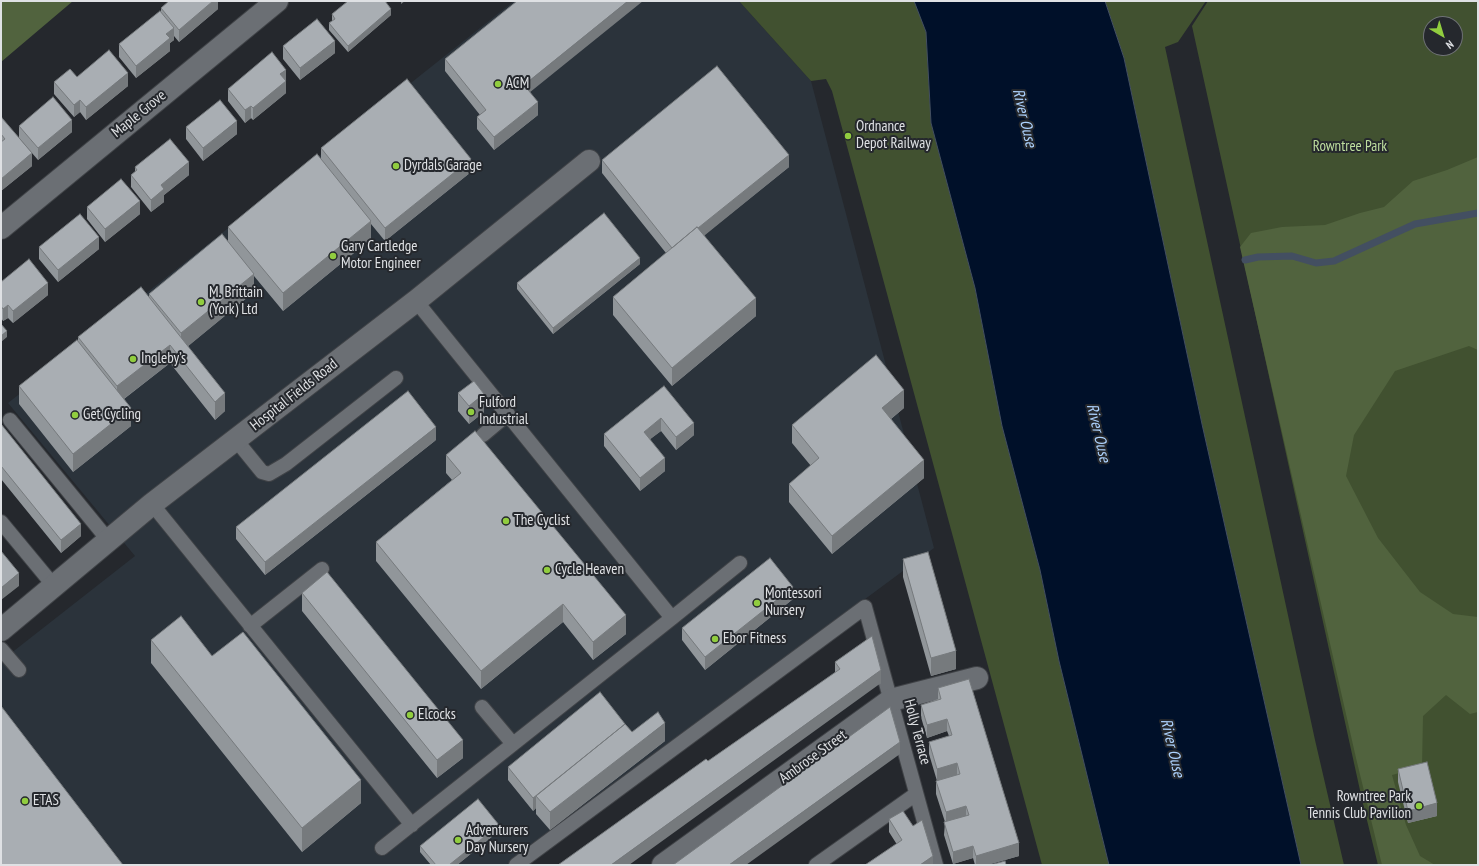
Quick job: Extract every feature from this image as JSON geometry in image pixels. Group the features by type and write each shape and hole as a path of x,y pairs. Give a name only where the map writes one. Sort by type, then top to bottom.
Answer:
{"street":[{"name":"Maple Grove","path":"1,228 277,1"},
{"name":"Hospital Fields Road","path":"1,630 152,504 416,301 590,161"},
{"name":"Ambrose Street","path":"663,865 891,700 977,678"}],"lane":[{"path":"416,301 672,618"},
{"path":"236,440 262,472 269,474 286,464 396,378"},
{"path":"483,435 508,414"},
{"path":"10,420 109,541"},
{"path":"152,504 412,825"},
{"path":"1,522 54,586"},
{"path":"382,848 740,563"},
{"path":"250,626 322,569"},
{"name":"Holly Terrace","path":"516,865 865,607 936,865"},
{"path":"1,649 19,670"},
{"path":"482,707 513,744"},
{"path":"816,865 916,794"}],"shaded area":[{"path":"514,1 739,1 811,81 934,548 506,865 1,865 1,661 135,556 8,403"}],"green space":[{"path":"1,1 73,1 1,62"},
{"path":"739,1 915,1 926,32 931,123 975,288 1002,426 1040,570 1059,661 1109,865 1042,865 832,91 826,79 811,81"},
{"path":"1105,1 1206,1 1178,42 1165,47 1315,740 1344,865 1301,865 1202,424 1124,58"},
{"name":"Rowntree Park","path":"1208,1 1478,1 1478,865 1378,865 1363,804 1192,26"},
{"path":"1478,157 1478,350 1469,346 1395,371 1354,435 1346,476 1378,538 1420,592 1453,614 1478,617 1478,712 1470,714 1446,695 1423,716 1422,767 1392,775 1406,825 1420,856 1435,865 1382,865 1356,758 1240,247 1251,233 1282,227 1325,225 1360,213 1384,207 1413,181 1447,170"}],"water":[{"name":"River Ouse","path":"914,1 1105,1 1124,58 1202,424 1301,865 1109,865 1059,661 1040,570 1002,426 975,288 931,123 926,32"}],"building":[{"path":"169,1 213,1 179,30 161,8"},
{"path":"348,1 385,1 391,9 348,46 329,23 335,19 332,14"},
{"name":"ACM","path":"517,1 628,1 524,85 538,102 494,137 477,117 486,110 445,59"},
{"path":"160,11 174,28 166,34 170,38 136,66 119,44"},
{"path":"317,19 335,41 300,68 283,46"},
{"path":"109,50 128,73 86,107 80,100 74,105 54,82 70,69 77,77"},
{"path":"272,52 286,70 280,74 286,81 253,108 251,106 245,110 228,89"},
{"path":"717,66 789,155 672,248 602,160"},
{"name":"Dyrdals Garage","path":"407,79 471,159 385,228 321,148"},
{"path":"53,97 72,120 38,148 19,126"},
{"path":"220,100 237,121 203,148 186,127"},
{"path":"2,118 32,153 1,179 1,142 5,139 1,134"},
{"path":"170,139 189,162 161,185 164,189 151,200 131,175 137,170 135,167"},
{"path":"317,154 371,221 283,293 228,227"},
{"path":"121,179 140,201 105,229 87,207"},
{"path":"604,213 640,258 553,328 517,283"},
{"path":"80,214 99,237 58,270 39,247"},
{"path":"697,227 756,298 672,368 613,297"},
{"name":"M. Brittain (York) Ltd","path":"222,234 254,274 181,333 149,294"},
{"path":"29,259 48,283 13,311 8,305 3,309 1,306 1,282"},
{"path":"141,287 225,393 215,402 170,345 117,386 78,337"},
{"path":"1,324 7,331 1,336"},
{"name":"Get Cycling","path":"77,340 131,408 73,454 19,386"},
{"path":"876,355 904,390 882,408 924,460 832,536 789,484 819,458 792,425"},
{"path":"474,381 484,394 469,406 458,393"},
{"path":"664,386 694,423 676,437 661,418 644,432 665,458 640,478 604,434"},
{"path":"408,391 436,427 265,562 236,527"},
{"path":"1,424 81,524 61,540 1,466"},
{"path":"475,431 626,615 593,642 563,604 481,671 376,542 461,473 446,455"},
{"path":"1,551 19,573 1,588"},
{"path":"928,552 956,651 931,658 903,559"},
{"path":"770,558 793,587 705,657 682,628"},
{"path":"327,572 463,740 437,760 302,593"},
{"path":"181,616 212,656 243,632 361,780 302,828 151,640"},
{"path":"872,636 881,670 611,865 558,865 706,759 708,761 840,669 835,662"},
{"path":"969,679 1019,843 976,856 973,846 953,852 944,822 969,815 966,806 946,812 936,781 960,774 957,763 937,769 929,742 952,735 947,719 927,725 921,705 941,699 938,688"},
{"path":"600,692 625,724 533,798 508,767"},
{"name":"ETAS","path":"1,706 123,865 1,865"},
{"path":"890,707 900,742 729,865 673,865"},
{"path":"658,712 665,723 550,812 536,796 625,724 632,732"},
{"name":"Rowntree Park Tennis Club Pavilion","path":"1427,762 1437,803 1408,811 1398,769"},
{"path":"478,799 499,825 449,865 436,865 420,846"},
{"path":"903,811 913,826 922,820 933,856 920,865 865,865 902,840 889,819"},
{"path":"1005,861 1006,865 990,865"}],"waterway":[{"path":"1245,260 1258,257 1292,256 1316,263 1334,261 1415,224 1478,213"}],"place":[{"name":"ACM","path":"498,84"},
{"name":"Ordnance Depot Railway","path":"848,136"},
{"name":"Dyrdals Garage","path":"396,166"},
{"name":"Gary Cartledge Motor Engineer","path":"333,256"},
{"name":"M. Brittain (York) Ltd","path":"201,302"},
{"name":"Ingleby’s","path":"133,359"},
{"name":"Fulford Industrial","path":"471,412"},
{"name":"Get Cycling","path":"75,415"},
{"name":"The Cyclist","path":"506,521"},
{"name":"Cycle Heaven","path":"547,570"},
{"name":"Montessori Nursery","path":"757,603"},
{"name":"Ebor Fitness","path":"715,639"},
{"name":"Elcocks","path":"410,715"},
{"name":"ETAS","path":"25,801"},
{"name":"Rowntree Park Tennis Club Pavilion","path":"1419,806"},
{"name":"Adventurers Day Nursery","path":"458,840"}]}
